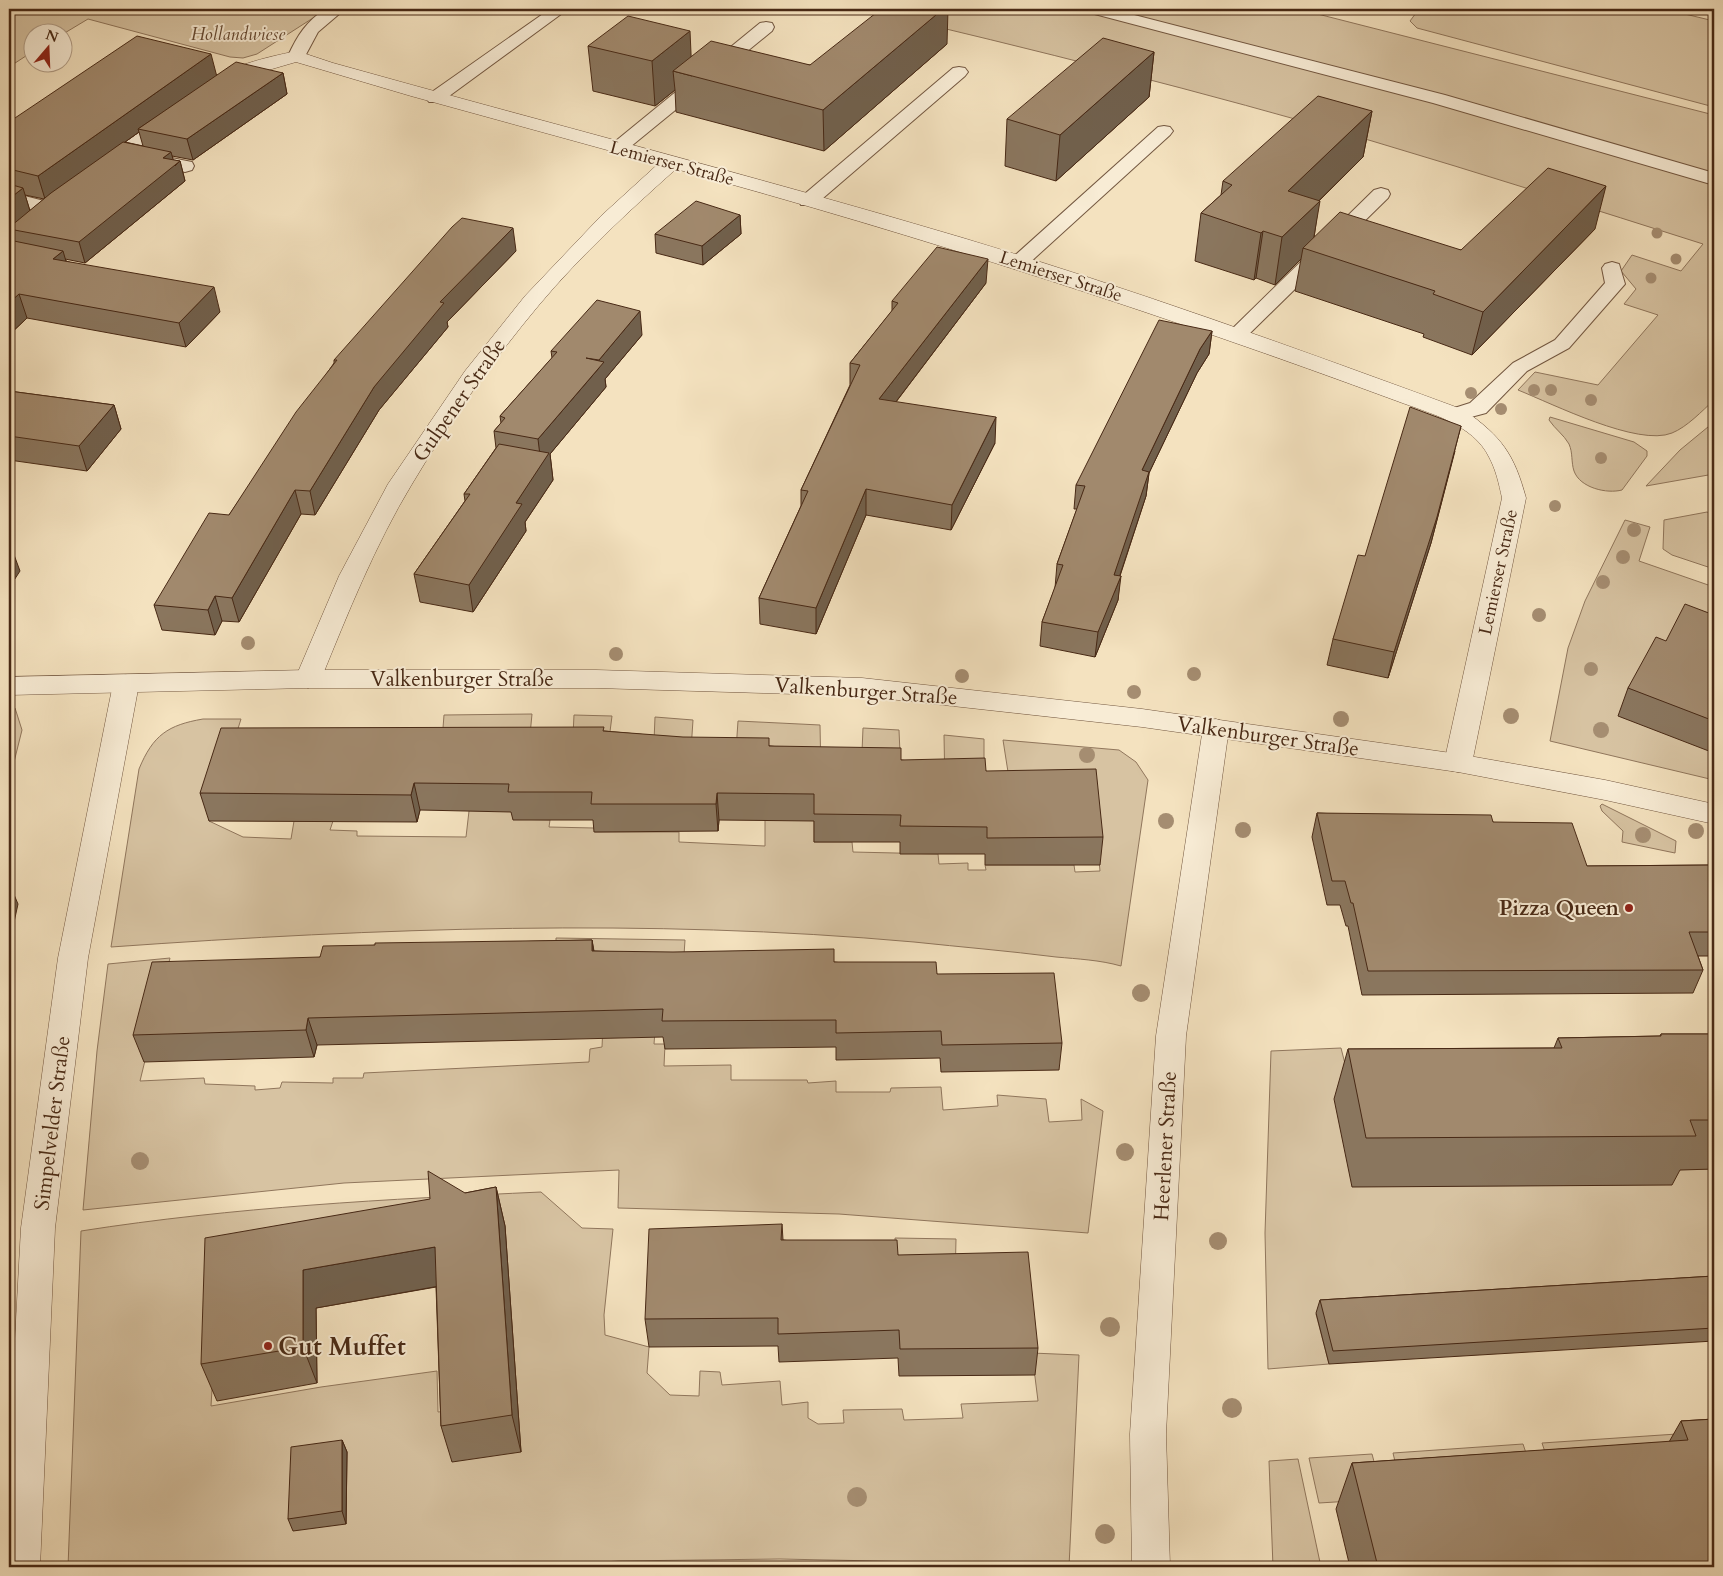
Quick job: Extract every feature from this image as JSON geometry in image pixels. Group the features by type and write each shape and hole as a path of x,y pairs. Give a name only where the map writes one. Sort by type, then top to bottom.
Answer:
{"street":[{"path":"211,90 242,72 297,56"},
{"name":"Lemierser Straße","path":"297,56 435,98 808,201 1019,262 1238,334 1456,415 1488,437 1499,452 1506,466 1514,498 1458,763"},
{"path":"94,175 187,107"},
{"name":"Gulpener Straße","path":"308,679 351,576 400,484 473,376 532,300 608,220 672,163"},
{"path":"29,224 56,202"},
{"name":"Valkenburger Straße","path":"9,686 308,679 596,679 862,687 1142,718 1458,763 1605,790 1714,814"},
{"name":"Simpelvelder Straße","path":"21,1567 38,1228 73,958 126,684"},
{"name":"Heerlener Straße","path":"1151,1567 1148,1434 1171,1036 1216,728"}],"lane":[{"path":"297,56 306,33 318,20 337,9"},
{"path":"435,98 560,9"},
{"path":"1093,9 1439,99 1714,179"},
{"path":"618,148 766,27"},
{"path":"808,201 959,72"},
{"path":"1019,262 1164,131"},
{"path":"123,152 184,166"},
{"path":"1238,334 1381,194"},
{"path":"9,198 56,202"},
{"path":"1456,415 1478,408 1520,368 1562,344 1615,284 1612,268"}],"green space":[{"name":"Hollandwiese","path":"9,9 327,9 257,54 243,58 230,57 88,19 72,29 72,22 22,22 22,59 9,67"},
{"path":"862,9 1298,9 1714,115 1714,400 1683,427 1672,433 1657,436 1639,434 1595,422 1518,390 1535,372 1598,385 1658,315 1624,304 1636,289 1621,271 1632,255 1681,271 1703,244 1455,166 1245,105"},
{"path":"1419,9 1664,9 1714,21 1714,107 1417,28 1410,21"},
{"path":"1550,417 1634,442 1647,451 1647,456 1622,490 1609,491 1588,486 1577,477 1573,468 1569,444 1549,420"},
{"path":"1714,422 1714,474 1646,486 1680,450"},
{"path":"1707,512 1714,515 1714,569 1672,555 1663,549 1664,520"},
{"path":"1625,520 1650,527 1639,561 1714,587 1714,780 1550,741 1568,648 1585,601"},
{"path":"9,708 15,708 22,730 9,782"},
{"path":"532,714 528,756 441,754 444,715"},
{"path":"574,715 612,716 607,755 572,755"},
{"path":"655,717 693,720 690,765 653,766"},
{"path":"203,719 241,719 209,821 243,837 291,839 294,821 333,821 330,830 357,831 357,836 466,837 469,811 518,781 513,819 550,820 549,827 594,828 595,832 679,832 679,842 765,846 765,820 814,817 814,842 852,842 853,852 938,854 939,864 968,863 968,870 986,870 985,865 1074,865 1075,872 1100,871 1093,797 1011,791 1003,740 1119,750 1136,762 1148,780 1121,966 1089,960 914,942 713,930 613,928 512,928 412,931 211,940 111,947 139,769 150,748 163,734 171,728"},
{"path":"738,721 820,725 821,776 735,765"},
{"path":"863,728 899,730 901,776 861,776"},
{"path":"944,735 984,739 984,786 945,787"},
{"path":"1602,804 1676,841 1675,853 1622,842 1623,831 1602,811 1600,806"},
{"path":"556,938 685,940 683,971 656,1018 654,1044 665,1044 664,1066 731,1065 731,1080 807,1080 808,1083 836,1081 836,1092 890,1092 891,1088 941,1087 943,1110 998,1106 997,1095 1046,1099 1049,1122 1082,1120 1081,1099 1103,1111 1088,1233 839,1214 618,1208 619,1170 344,1183 83,1210 97,1051 108,964 170,958 140,1081 204,1078 205,1084 255,1086 255,1090 280,1088 282,1082 333,1083 333,1078 363,1078 364,1073 589,1062 590,1049 602,1047 604,1005 556,958"},
{"path":"1341,1048 1354,1099 1667,1170 1714,1169 1714,1289 1316,1314 1329,1364 1268,1369 1265,1233 1271,1051"},
{"path":"541,1192 582,1228 613,1229 604,1315 605,1335 649,1347 647,1373 670,1395 699,1396 700,1371 720,1372 722,1385 780,1381 782,1405 808,1402 808,1418 818,1424 844,1423 843,1410 902,1409 904,1420 963,1418 961,1404 1038,1401 1032,1353 1079,1355 1069,1567 981,1567 926,1562 780,1559 619,1561 526,1567 68,1567 81,1231 196,1216 311,1205","holes":["504,1226 450,1411 438,1412 437,1371 321,1387 211,1406 219,1272"]},
{"path":"895,1238 956,1239 955,1283 897,1283"},
{"path":"1692,1433 1703,1462 1548,1461 1542,1443"},
{"path":"1523,1444 1538,1489 1397,1470 1393,1453"},
{"path":"1372,1454 1384,1499 1319,1503 1309,1458"},
{"path":"1298,1459 1321,1567 1273,1567 1269,1461"}],"building":[{"path":"881,9 943,9 823,110 673,71 711,41 810,65"},
{"path":"628,16 690,31 652,61 588,46"},
{"path":"137,36 211,54 38,176 9,169 9,122"},
{"path":"1103,38 1154,52 1060,135 1007,119"},
{"path":"236,62 283,73 187,139 138,129"},
{"path":"1318,96 1372,111 1288,191 1320,201 1282,237 1263,231 1261,233 1201,213 1232,185 1223,181"},
{"path":"123,142 171,152 163,158 180,161 79,242 9,229 9,227 51,193"},
{"path":"1548,168 1606,186 1483,312 1433,294 1435,291 1303,248 1340,212 1461,250"},
{"path":"9,184 23,188 9,199"},
{"path":"696,201 740,215 702,246 655,234"},
{"path":"462,218 513,228 440,302 444,303 374,387 310,491 295,490 232,598 215,596 208,610 154,605 209,513 229,515 296,412 337,360 334,360"},
{"path":"9,240 63,251 53,259 214,287 179,323 19,294 9,303"},
{"path":"937,247 988,259 879,399 996,417 952,505 866,489 816,608 759,598 808,491 801,490 860,365 850,363 898,303 892,301"},
{"path":"597,300 640,311 599,360 586,358 604,362 538,439 494,431 505,418 500,416 557,352 551,351"},
{"path":"1159,320 1212,331 1200,349 1142,470 1149,472 1114,575 1121,576 1098,632 1042,622 1063,565 1057,564 1085,486 1076,485"},
{"path":"9,391 114,405 79,446 9,436"},
{"path":"1410,407 1461,426 1437,517 1394,652 1333,639 1358,555 1365,556"},
{"path":"499,444 549,453 516,503 522,504 469,585 414,574 470,494 464,494"},
{"path":"1685,604 1714,615 1714,721 1628,688 1656,637 1666,641"},
{"path":"604,727 603,731 683,737 769,738 769,746 901,748 901,760 985,758 986,771 1096,769 1103,837 987,838 987,827 900,826 901,815 814,814 814,794 717,793 716,804 591,804 592,792 508,792 509,784 414,783 411,795 200,793 221,728"},
{"path":"1317,813 1491,815 1493,822 1572,823 1587,866 1714,865 1714,932 1689,932 1703,970 1368,971 1353,903 1351,903 1345,881 1332,881"},
{"path":"12,890 9,903 9,891"},
{"path":"592,940 592,951 673,952 834,949 834,962 936,962 937,974 1054,973 1062,1043 942,1045 941,1031 836,1033 836,1020 662,1021 663,1009 308,1018 306,1030 133,1035 152,962 320,957 323,946 375,945 375,943"},
{"path":"1661,1034 1714,1034 1714,1120 1690,1120 1696,1136 1366,1138 1348,1049 1562,1048 1558,1038 1661,1036"},
{"path":"428,1171 465,1193 496,1187 512,1415 441,1426 435,1247 303,1270 303,1347 201,1364 205,1238 430,1199"},
{"path":"782,1224 781,1240 897,1240 898,1255 1028,1252 1038,1348 900,1349 899,1330 778,1334 778,1318 645,1319 649,1229"},
{"path":"1714,1276 1714,1328 1333,1351 1320,1300"},
{"path":"1714,1419 1714,1561 1619,1567 1378,1567 1352,1463 1688,1440 1681,1421"},
{"path":"342,1440 342,1511 288,1519 291,1447"}],"place":[{"name":"Pizza Queen","path":"1629,908"},
{"name":"Gut Muffet","path":"268,1346"}]}
